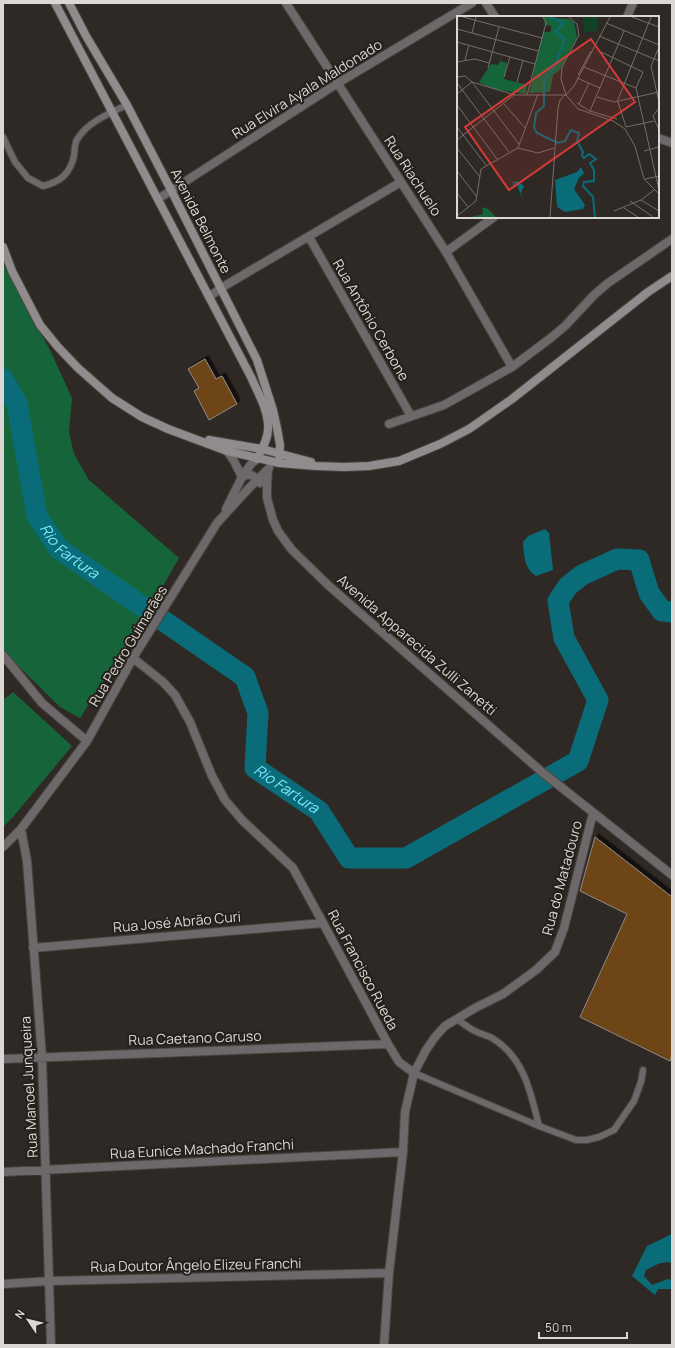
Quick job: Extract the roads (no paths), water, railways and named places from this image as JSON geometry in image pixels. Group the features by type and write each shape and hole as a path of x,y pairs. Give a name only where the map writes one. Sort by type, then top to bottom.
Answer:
{"street":[{"name":"Avenida Belmonte","path":"55,3 208,297 243,359 263,404 268,420 269,430 257,458"},
{"name":"Avenida Belmonte","path":"69,3 86,36 127,105 257,360 273,410 280,445 278,463"},
{"name":"Rua Riachuelo","path":"286,3 446,252 512,367"},
{"name":"Rua Elvira Ayala Maldonado","path":"158,199 338,83 472,3"},
{"path":"486,3 494,16"},
{"path":"627,16 633,3"},
{"path":"659,138 672,144"},
{"path":"208,297 220,288 401,182"},
{"path":"446,252 493,218"},
{"name":"Rua Antônio Cerbone","path":"309,237 411,416"},
{"path":"389,424 444,405 512,367 565,326 608,282 672,239"},
{"path":"3,247 12,271 40,324 58,347 78,368 112,398 142,417 168,429 227,451 278,463 329,467 369,466 399,461 440,444 469,429 512,399 648,292 672,276"},
{"path":"189,437 262,449 289,455 329,467"},
{"path":"280,445 289,455"},
{"path":"227,451 242,477"},
{"path":"217,524 230,503 242,477 257,458"},
{"name":"Rua Pedro Guimarães","path":"3,847 21,829 87,741 133,658 217,524 257,480 273,465 278,463"},
{"name":"Avenida Apparecida Zulli Zanetti","path":"268,470 268,498 273,520 278,531 292,550 328,585 542,772 672,875"},
{"path":"242,477 250,474 262,486 268,498"},
{"path":"3,655 42,703 87,741"},
{"name":"Rua Francisco Rueda","path":"133,658 163,682 175,695 190,722 212,776 225,800 242,820 293,868 388,1044 399,1062 414,1073"},
{"name":"Rua do Matadouro","path":"414,1073 435,1036 446,1026 475,1008 503,994 536,970 554,952 564,928 593,813"},
{"name":"Rua Manoel Junqueira","path":"21,829 27,861 42,1057 51,1345"},
{"name":"Rua José Abrão Curi","path":"33,948 323,923"},
{"name":"Rua Caetano Caruso","path":"3,1059 388,1044"},
{"path":"384,1345 389,1273 403,1152 405,1112 414,1073"},
{"name":"Rua Eunice Machado Franchi","path":"3,1172 403,1152"},
{"name":"Rua Doutor Ângelo Elizeu Franchi","path":"3,1284 49,1281 389,1273"}],"lane":[{"path":"3,137 15,162 28,178 43,186 54,183 64,176 72,164 75,145 82,132 111,113 127,105"},
{"path":"457,1019 472,1030 493,1039 509,1050 520,1066 529,1085 539,1126"},
{"path":"414,1073 539,1126 576,1140 587,1140 599,1137 614,1130 634,1100 641,1082 643,1070"}],"water":[{"path":"545,529 549,533 553,570 536,576 527,565 524,556 523,542 528,536"},
{"path":"672,1234 672,1263 665,1262 655,1265 646,1270 644,1276 652,1285 668,1279 672,1280 672,1289 658,1289 655,1295 632,1276 647,1246"}],"waterway":[{"name":"Rio Fartura","path":"3,379 17,404 37,516 59,549 245,677 258,713 255,768 319,811 349,858 406,858 578,761 598,700 564,638 558,601 568,586 582,575 617,559 639,560 649,593 662,611 672,612"}]}
